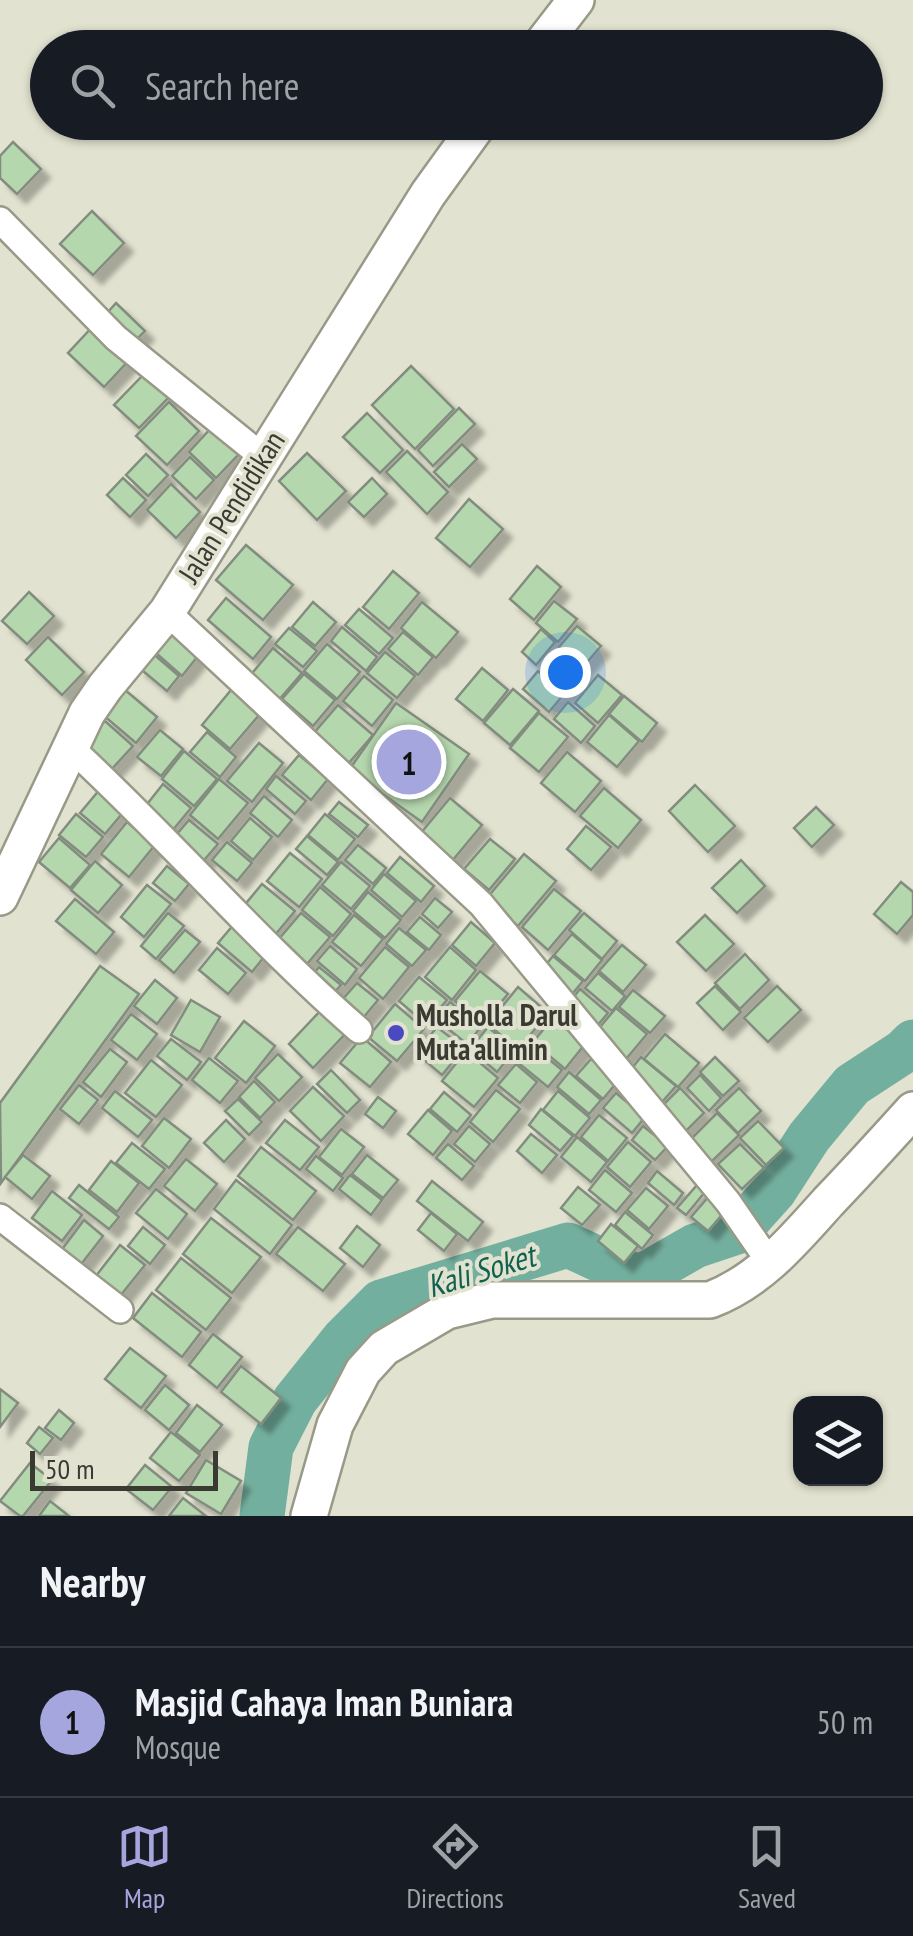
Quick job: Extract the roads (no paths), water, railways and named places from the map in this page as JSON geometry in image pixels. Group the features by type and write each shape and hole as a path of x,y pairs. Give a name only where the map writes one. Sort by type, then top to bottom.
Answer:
{"street":[{"path":"553,30 576,0"},
{"name":"Jalan Pendidikan","path":"0,898 70,746 105,687 168,612 428,194 467,140"},
{"path":"0,220 116,338 263,458"},
{"path":"168,612 482,904 728,1202 770,1263"},
{"path":"70,746 296,975 358,1030"},
{"path":"309,1516 335,1425 363,1371 384,1348 447,1311 492,1300 710,1300 733,1291 770,1263 913,1110"},
{"path":"0,1217 120,1310"}],"waterway":[{"name":"Kali Soket","path":"262,1516 271,1447 295,1400 343,1340 381,1302 568,1245 639,1278 695,1246 737,1232 774,1191 809,1137 852,1085 913,1042"}],"place":[{"name":"Masjid Cahaya Iman Buniara","path":"409,762"},
{"name":"Musholla Darul Muta'allimin","path":"396,1033"}]}
